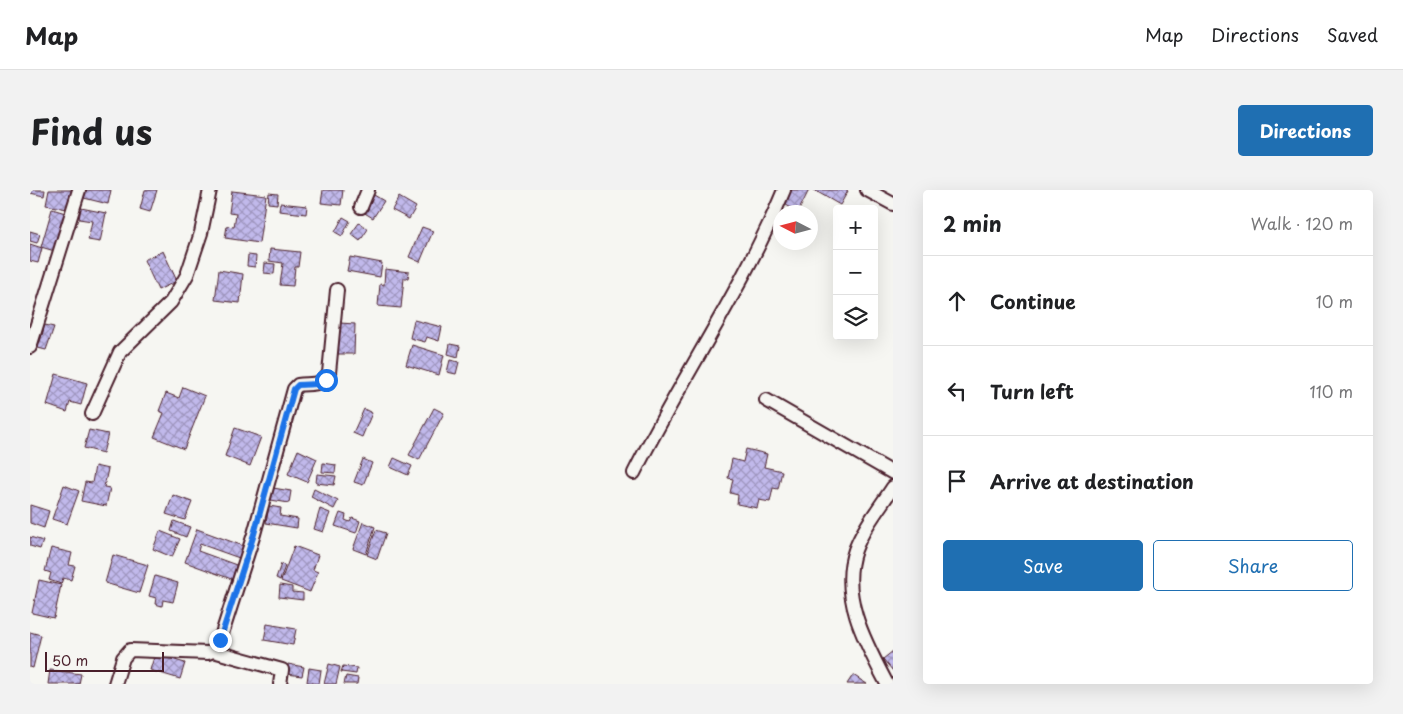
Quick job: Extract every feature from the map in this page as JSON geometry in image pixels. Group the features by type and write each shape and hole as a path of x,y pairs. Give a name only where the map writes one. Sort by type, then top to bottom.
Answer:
{"street":[{"path":"30,347 79,190"},
{"path":"92,414 120,352 170,302 187,275 201,233 210,190"},
{"path":"361,207 368,190"},
{"path":"634,473 654,433 746,273 784,190"},
{"path":"867,190 893,204"},
{"path":"213,651 220,640 254,534 294,389 298,385 318,384 326,380 329,373 337,290"},
{"path":"766,400 893,473"},
{"path":"887,684 864,635 851,597 850,582 853,558 861,538 893,488"},
{"path":"115,684 123,658 130,650 198,654 213,651 281,669 283,675 280,684"}],"building":[{"path":"30,190 45,190 44,196 30,193"},
{"path":"49,190 76,190 72,210 46,205"},
{"path":"86,190 111,190 108,204 84,198"},
{"path":"145,190 157,190 150,212 140,209"},
{"path":"323,190 343,190 341,205 321,203"},
{"path":"788,190 809,190 802,205 786,205 781,202"},
{"path":"814,190 847,190 840,205"},
{"path":"232,191 266,195 259,243 225,238 227,226 234,227 236,214 229,213"},
{"path":"269,193 278,194 277,204 268,203"},
{"path":"374,195 384,201 373,218 363,212"},
{"path":"399,197 416,207 409,219 392,210"},
{"path":"280,203 307,206 306,214 279,211"},
{"path":"81,208 106,213 100,242 88,240 92,221 79,219"},
{"path":"52,209 69,214 58,252 41,247"},
{"path":"343,217 350,221 342,236 335,232"},
{"path":"359,223 368,229 360,241 351,234"},
{"path":"422,227 433,231 420,262 409,257"},
{"path":"30,231 40,234 37,243 30,241"},
{"path":"30,244 42,248 38,263 30,261"},
{"path":"270,249 300,252 298,267 295,267 293,286 280,285 283,263 269,261"},
{"path":"163,251 177,281 158,290 144,260"},
{"path":"248,255 256,256 255,267 247,266"},
{"path":"350,257 382,263 380,277 347,271"},
{"path":"265,263 275,264 274,274 264,273"},
{"path":"385,269 409,272 408,278 404,278 401,308 378,306 380,284 384,285"},
{"path":"219,270 243,274 240,303 215,300"},
{"path":"414,320 442,327 439,341 427,337 425,342 410,338"},
{"path":"340,323 355,324 354,354 338,354"},
{"path":"45,325 54,327 46,350 38,348"},
{"path":"450,344 460,346 458,357 448,354"},
{"path":"412,345 444,355 439,375 406,365"},
{"path":"450,360 459,362 456,374 447,372"},
{"path":"56,374 87,383 81,405 70,402 67,412 47,405"},
{"path":"183,387 205,396 184,449 154,437 164,413 159,411 166,393 179,398"},
{"path":"434,408 444,413 419,460 409,455"},
{"path":"364,409 372,413 362,437 353,433"},
{"path":"235,428 261,437 250,466 225,456"},
{"path":"89,430 108,434 103,453 84,448"},
{"path":"746,449 767,454 764,467 782,471 778,489 773,488 770,502 759,500 757,508 737,504 738,495 730,493 733,479 728,478 732,459 743,462"},
{"path":"298,450 317,459 307,482 288,474"},
{"path":"394,458 412,466 408,475 390,467"},
{"path":"363,459 372,463 363,485 354,482"},
{"path":"323,463 336,465 335,473 322,472"},
{"path":"95,466 108,469 104,487 110,488 106,506 81,501 85,482 92,483"},
{"path":"317,474 336,476 334,485 316,483"},
{"path":"64,485 79,491 67,524 52,519"},
{"path":"273,488 291,491 289,503 271,500"},
{"path":"314,489 338,501 334,509 311,497"},
{"path":"173,495 192,502 185,520 166,514"},
{"path":"30,505 49,511 44,528 30,523"},
{"path":"269,506 281,508 280,516 298,519 297,528 266,523"},
{"path":"320,509 330,513 323,532 314,529"},
{"path":"340,513 346,515 345,520 350,522 352,518 360,521 356,533 335,526"},
{"path":"174,521 190,527 186,537 171,531"},
{"path":"363,522 375,527 366,554 353,549"},
{"path":"197,529 246,547 242,559 200,544 198,551 239,566 234,580 185,562"},
{"path":"376,530 386,533 377,559 367,555"},
{"path":"160,531 180,539 172,557 153,549"},
{"path":"30,537 43,541 40,549 30,546"},
{"path":"294,546 318,555 313,570 318,572 310,592 281,581"},
{"path":"51,548 72,553 69,565 75,566 71,580 63,578 61,584 49,580 51,573 45,571"},
{"path":"113,555 148,565 139,593 105,583"},
{"path":"281,564 285,566 280,580 276,578"},
{"path":"155,576 178,583 173,602 163,600 162,606 155,604 156,598 149,596"},
{"path":"39,580 61,585 54,618 32,613"},
{"path":"280,585 292,587 292,592 303,593 303,600 279,597"},
{"path":"267,624 296,629 293,645 264,640"},
{"path":"30,632 41,635 33,668 30,667"},
{"path":"893,651 893,671 883,659"},
{"path":"155,654 185,663 180,679 150,670"},
{"path":"288,664 304,667 302,676 287,674"},
{"path":"329,664 340,667 336,684 324,684"},
{"path":"343,666 357,668 356,674 341,672"},
{"path":"309,668 321,670 319,684 307,682"},
{"path":"50,670 81,674 79,684 48,684"},
{"path":"853,675 867,684 847,684"},
{"path":"346,676 358,678 357,684 344,684"}],"route":[{"path":"220,640 254,534 294,389 298,385 318,384 326,380"}]}
